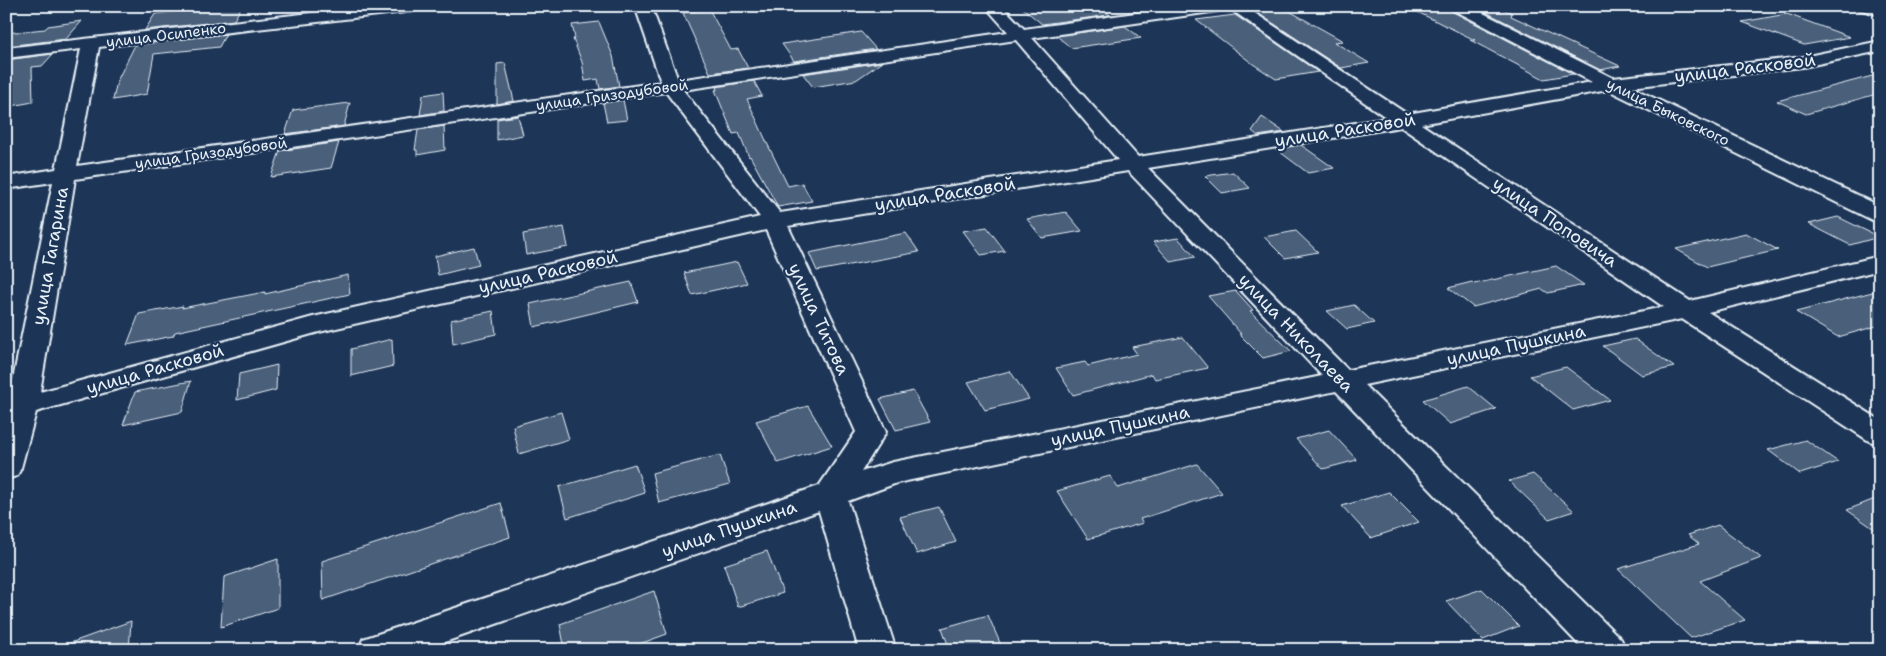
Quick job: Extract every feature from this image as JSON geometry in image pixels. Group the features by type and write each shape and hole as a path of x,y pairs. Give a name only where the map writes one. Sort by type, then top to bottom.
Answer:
{"street":[{"name":"улица Осипенко","path":"6,53 414,6"},
{"name":"улица Титова","path":"642,6 671,86 774,221 871,432 830,495"},
{"name":"улица Николаева","path":"993,6 1021,35 1133,164 1342,381 1608,650"},
{"name":"улица Гризодубовой","path":"6,183 1218,6"},
{"name":"улица Поповича","path":"1233,6 1686,310 1880,434"},
{"name":"улица Быковского","path":"1458,6 1610,84 1880,215"},
{"name":"улица Гагарина","path":"6,468 23,406 91,43"},
{"name":"улица Расковой","path":"23,406 314,325 774,221 1403,120 1610,84 1803,62 1880,46"},
{"name":"улица Пушкина","path":"376,650 893,473 1686,310 1880,263"},
{"path":"830,495 878,650"}],"lane":[{"path":"1851,6 1880,13"}],"building":[{"path":"242,6 234,20 145,30 155,14"},
{"path":"1020,6 1098,6 1110,15 1042,24"},
{"path":"1405,6 1447,6 1451,11 1573,74 1544,79 1470,40 1475,40"},
{"path":"1474,6 1497,6 1512,13 1511,16 1620,66 1600,70"},
{"path":"1284,8 1343,41 1334,42 1369,63 1341,68 1256,12"},
{"path":"709,9 731,50 738,49 748,68 710,73 683,13"},
{"path":"1787,14 1850,37 1804,45 1742,22"},
{"path":"1235,15 1318,72 1276,79 1253,64 1196,20"},
{"path":"82,21 66,39 6,46 6,33 45,29 48,26"},
{"path":"599,22 613,56 619,86 600,89 598,79 585,81 582,62 573,39 575,38 572,25"},
{"path":"1125,26 1141,38 1071,48 1057,36"},
{"path":"861,32 876,49 794,61 782,44"},
{"path":"226,34 219,47 154,54 147,94 113,100 117,81 135,45"},
{"path":"53,54 42,66 32,67 33,102 6,107 6,60"},
{"path":"882,62 856,80 813,87 803,74"},
{"path":"505,63 514,101 497,104 497,64"},
{"path":"1880,74 1880,93 1806,114 1777,101"},
{"path":"754,81 762,96 747,99 768,145 788,186 802,183 812,201 778,207 749,157 739,133 733,134 715,90 717,90 716,87"},
{"path":"443,92 444,111 420,115 423,95"},
{"path":"623,100 627,120 607,122 603,103"},
{"path":"350,103 344,126 285,134 293,110"},
{"path":"518,116 523,135 497,140 497,119"},
{"path":"1262,117 1284,132 1258,136 1252,131"},
{"path":"444,126 445,150 417,155 417,150 415,150 418,130"},
{"path":"339,142 331,168 271,177 280,151"},
{"path":"1301,145 1334,168 1308,173 1276,149"},
{"path":"1233,172 1250,188 1222,193 1205,176"},
{"path":"1066,212 1082,231 1042,238 1027,219"},
{"path":"1838,217 1879,237 1850,245 1809,224"},
{"path":"564,227 568,247 526,255 523,234"},
{"path":"987,227 1005,251 981,255 963,231"},
{"path":"1296,231 1318,252 1285,258 1264,237"},
{"path":"906,233 919,252 817,271 809,253"},
{"path":"1746,233 1778,250 1707,267 1676,249"},
{"path":"1178,238 1195,257 1171,262 1153,242"},
{"path":"474,247 479,265 438,275 435,256"},
{"path":"737,262 747,283 692,295 684,273"},
{"path":"1556,266 1584,285 1548,293 1542,289 1473,307 1448,288 1472,282 1474,284"},
{"path":"348,275 350,294 175,332 173,336 127,345 139,314 265,292 265,294"},
{"path":"631,282 638,302 534,327 530,304"},
{"path":"1880,290 1880,325 1838,337 1796,312"},
{"path":"1236,291 1253,310 1250,311 1291,351 1263,358 1239,334 1241,334 1208,296"},
{"path":"1354,305 1374,323 1347,329 1327,311"},
{"path":"493,311 496,334 453,344 451,320"},
{"path":"1183,337 1208,368 1155,379 1152,374 1073,395 1056,368 1085,362 1088,366 1137,354 1132,347"},
{"path":"392,339 393,366 351,376 351,349"},
{"path":"1635,339 1674,367 1642,375 1603,346"},
{"path":"277,365 276,390 237,400 239,374"},
{"path":"1566,367 1610,400 1573,410 1530,376"},
{"path":"1010,371 1029,399 985,410 968,382"},
{"path":"191,381 182,412 123,425 135,392"},
{"path":"1468,386 1496,409 1450,424 1423,400"},
{"path":"913,391 930,422 896,430 880,399"},
{"path":"808,406 832,446 778,463 756,421"},
{"path":"561,412 569,439 519,454 513,426"},
{"path":"1329,430 1357,460 1323,469 1296,439"},
{"path":"1806,440 1838,462 1800,474 1768,450"},
{"path":"720,455 730,484 659,503 652,473"},
{"path":"635,464 645,493 567,518 559,487"},
{"path":"1197,464 1222,493 1140,519 1143,523 1088,539 1057,491 1110,476 1118,488"},
{"path":"1533,474 1574,511 1549,519 1509,481"},
{"path":"1389,492 1419,522 1371,538 1342,506"},
{"path":"1880,497 1880,533 1847,510"},
{"path":"501,503 510,537 323,600 322,561"},
{"path":"939,507 956,542 917,554 900,517"},
{"path":"1718,525 1761,558 1700,581 1745,620 1691,638 1618,569 1699,544 1688,535"},
{"path":"767,551 783,593 738,607 724,565"},
{"path":"278,559 278,608 221,627 224,577"},
{"path":"1482,589 1519,626 1483,640 1446,601"},
{"path":"654,591 667,634 623,650 565,650 560,624"},
{"path":"988,615 1003,650 950,650 942,628"},
{"path":"131,621 129,650 60,650 59,647"}]}
